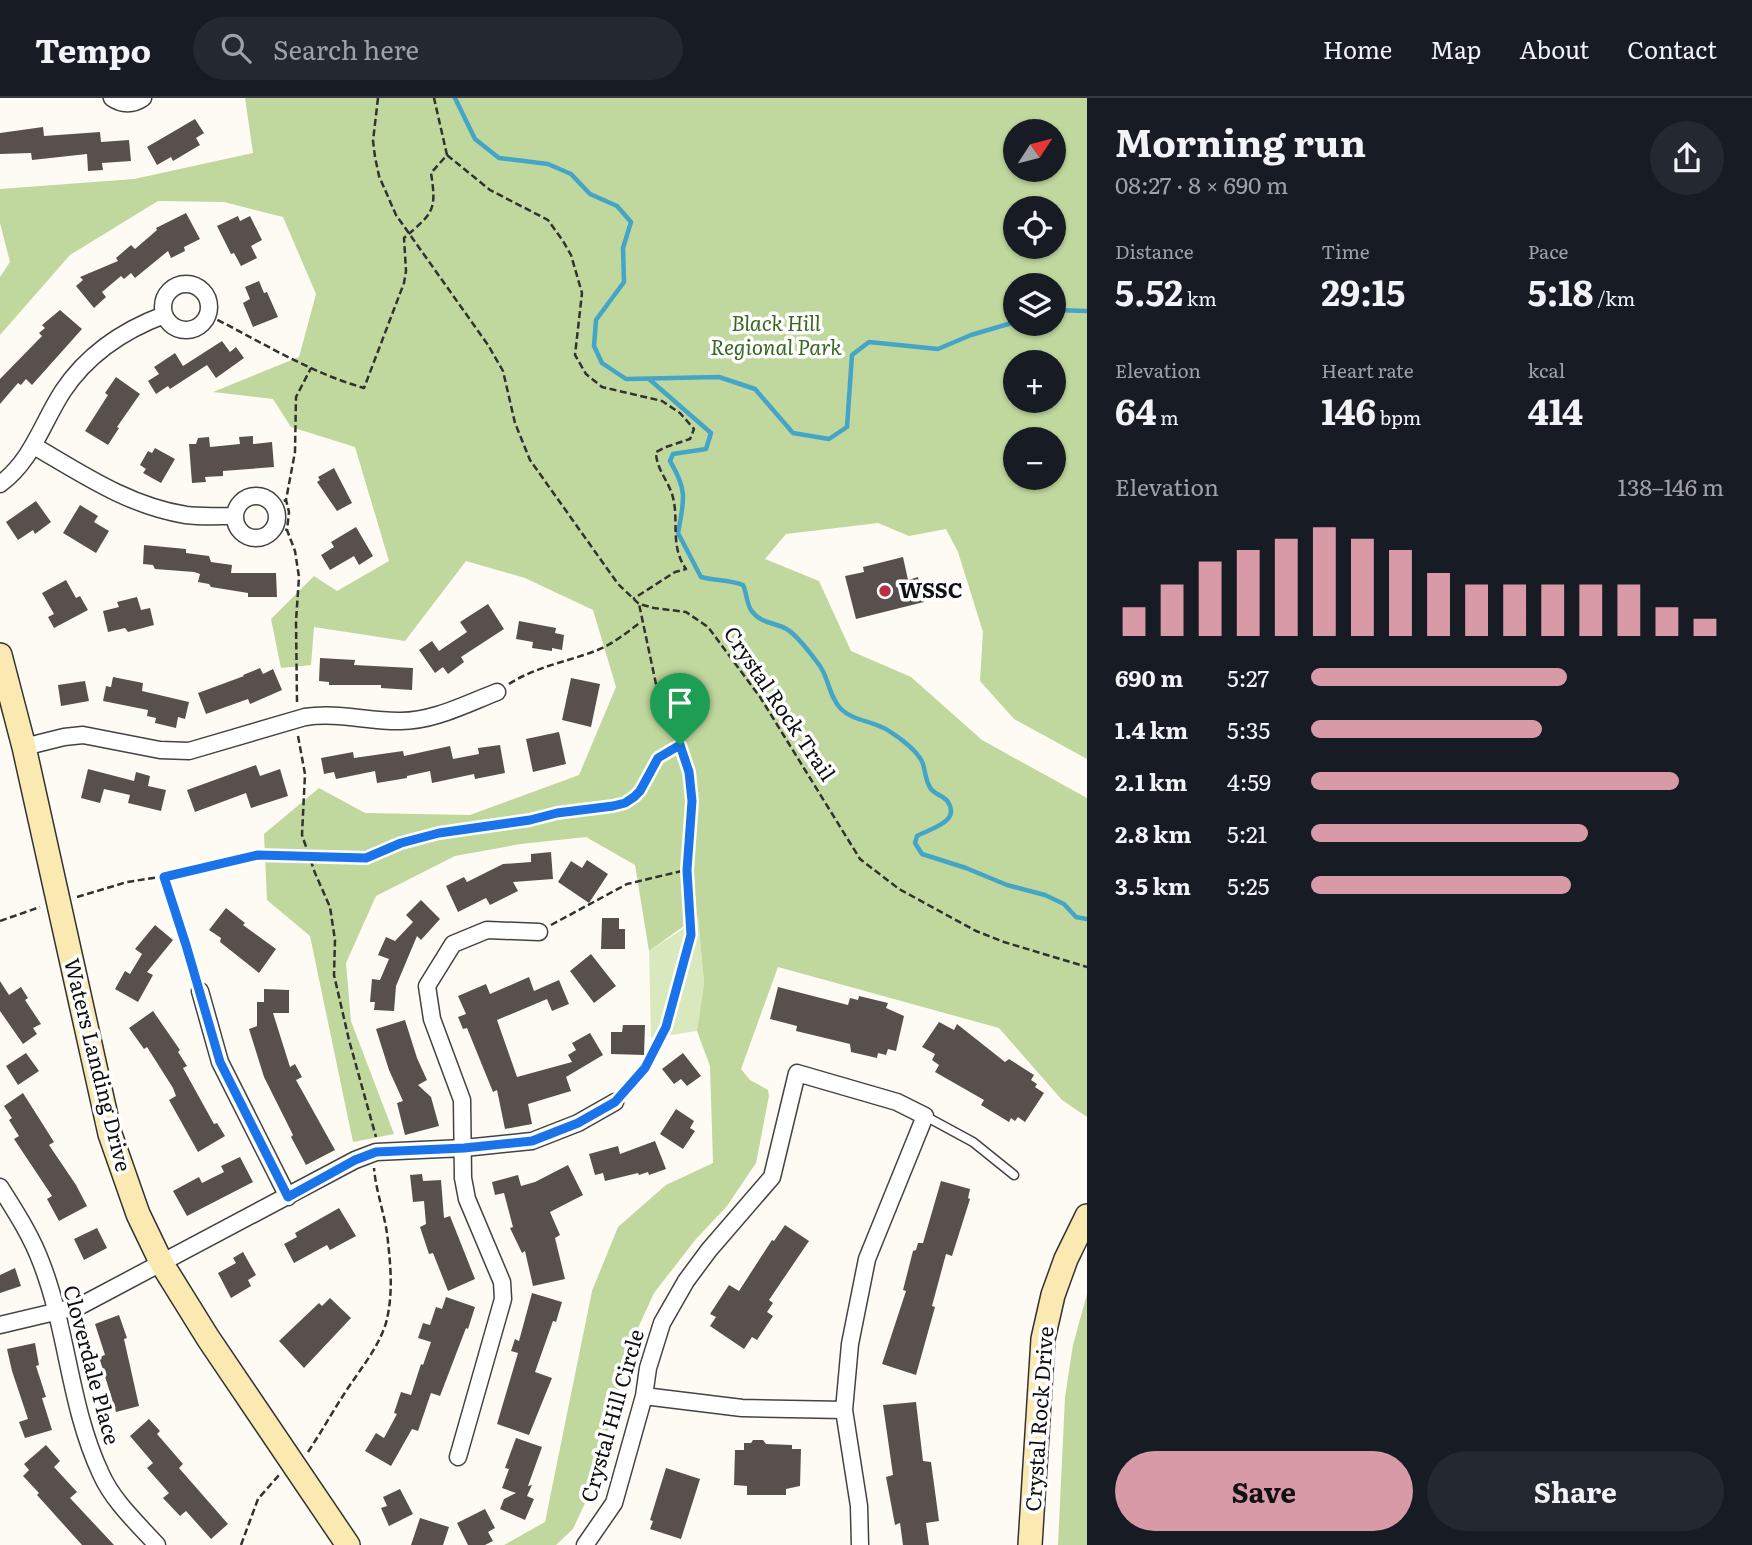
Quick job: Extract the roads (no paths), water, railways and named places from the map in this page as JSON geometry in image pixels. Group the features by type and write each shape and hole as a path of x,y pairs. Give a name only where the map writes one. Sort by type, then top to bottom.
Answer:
{"street":[{"path":"113,98 125,104 143,98"},
{"path":"186,283 193,284 205,293 208,315 204,322 190,330 174,327 164,315 164,300 172,288 186,283"},
{"path":"0,484 34,446 63,391 94,355 137,325 164,315"},
{"path":"34,446 114,492 149,506 188,515 234,516"},
{"path":"250,496 263,497 280,503 277,516 281,529 265,537 250,538 238,530 234,516 239,504 250,496"},
{"name":"Waters Landing Drive","path":"0,655 24,747 110,1134 138,1214 162,1264 208,1338 348,1545"},
{"path":"24,747 83,735 160,751 189,751 319,715 398,722 425,719 497,692"},
{"path":"458,1457 503,1299 502,1282 467,1199 463,1178 462,1100 432,1019 427,986 453,944 487,930 539,932"},
{"path":"200,991 220,1062 288,1197"},
{"name":"Crystal Hill Circle","path":"586,1545 614,1503 662,1323 685,1281 772,1177 797,1073 874,1095 925,1115"},
{"path":"0,1325 80,1306 355,1160 376,1152 464,1148 532,1141 578,1123 615,1102"},
{"path":"860,1545 859,1506 844,1410 850,1344 867,1259 925,1115"},
{"name":"Cloverdale Place","path":"0,1187 28,1231 42,1265 79,1416 101,1475 121,1505 157,1545"},
{"name":"Crystal Rock Drive","path":"1030,1545 1042,1339 1066,1259 1087,1216"},
{"path":"644,1396 742,1408 844,1410"}],"lane":[{"path":"925,1115 973,1142 1014,1175"}],"waterway":[{"path":"455,98 475,139 499,158 548,164 571,174 590,194 617,206 631,222 623,248 624,282 596,320 594,346 602,363 626,379 719,377 755,389 793,433 829,439 847,427 852,355 869,342 938,349 1003,326"},
{"path":"1066,310 1087,311"},
{"path":"649,379 711,433 706,449 673,454 670,461 680,480 683,496 678,533 701,577 743,585 749,607 755,615 788,630 811,654 821,667 833,698 841,709 851,716 889,731 918,755 931,789 946,800 951,809 950,815 942,824 917,836 915,843 922,854 1007,885 1045,895 1064,904 1076,917 1087,919"}],"place":[{"name":"WSSC","path":"885,591"}],"park label":[{"name":"Black Hill Regional Park","path":"776,336"}]}
